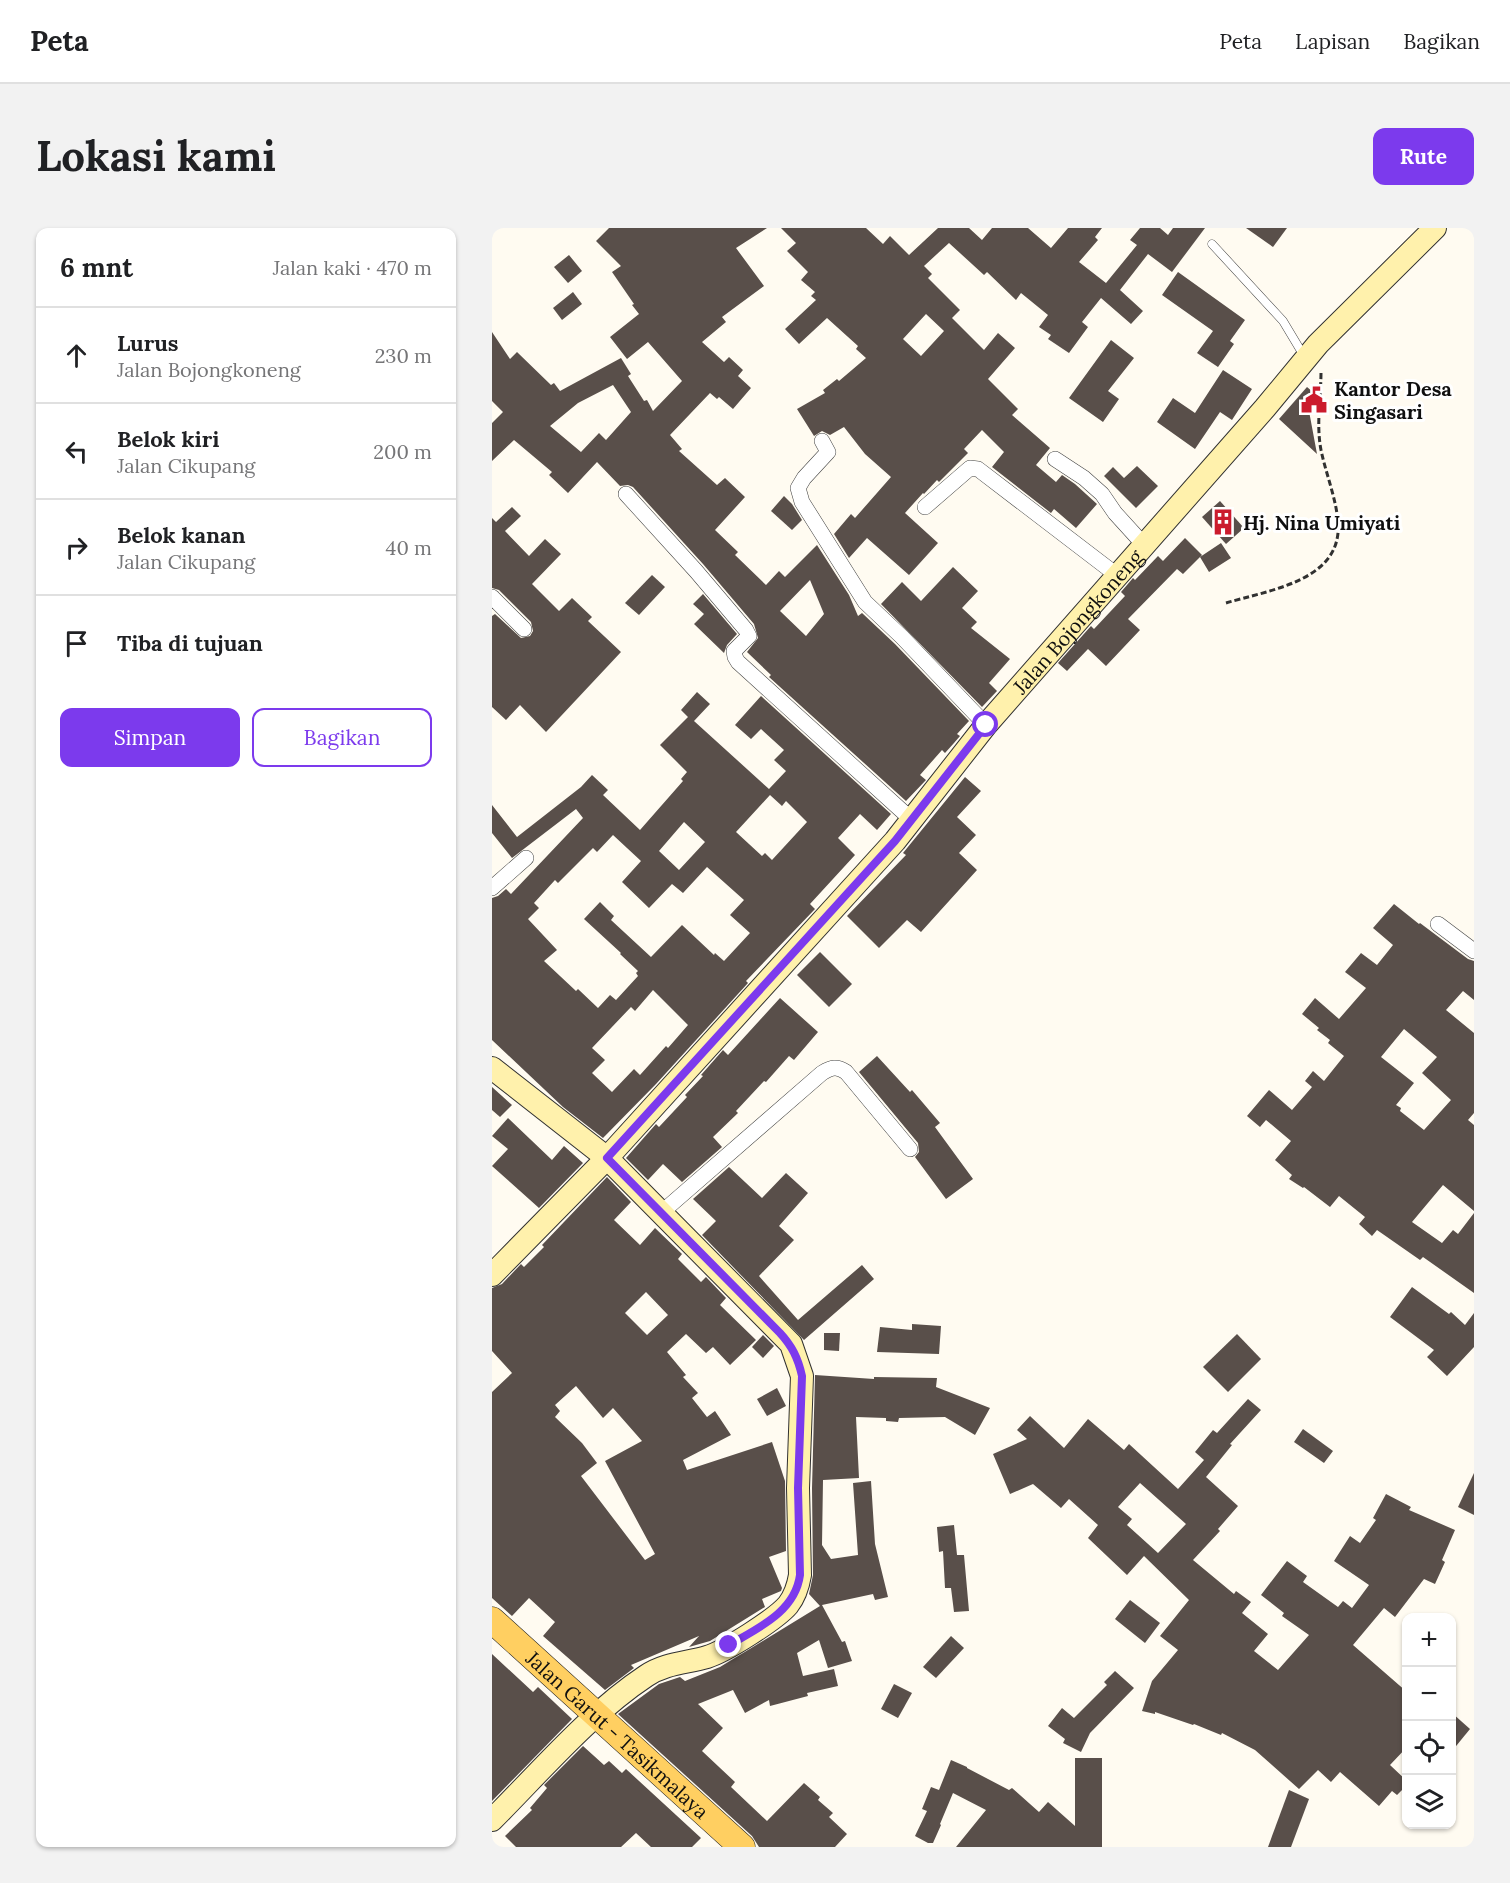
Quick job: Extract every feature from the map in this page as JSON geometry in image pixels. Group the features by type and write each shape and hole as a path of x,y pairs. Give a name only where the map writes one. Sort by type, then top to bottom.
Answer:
{"main road":[{"name":"Jalan Bojongkoneng","path":"492,1275 607,1158 912,820 986,725 1265,408 1311,350 1435,228"},
{"path":"492,1068 607,1158 791,1344 802,1376 798,1488 800,1575 798,1588 789,1604 778,1614 716,1653 659,1669 646,1676 597,1715 492,1820"},
{"name":"Jalan Garut - Tasikmalaya","path":"492,1620 742,1847"}],"street":[{"path":"822,441 828,452 798,488 802,502 865,602 902,637 986,725"},
{"path":"1055,459 1084,478 1102,494 1115,513 1145,546"},
{"path":"925,507 970,468 978,469 1118,576"},
{"path":"627,494 746,630 749,636 734,651 738,662 912,820"},
{"path":"492,597 524,629"},
{"path":"492,888 526,858"},
{"path":"1438,924 1474,951"},
{"path":"662,1213 822,1073 831,1068 839,1067 846,1072 910,1149"}],"lane":[{"path":"1212,244 1311,350"}],"path":[{"path":"1226,603 1309,576 1320,569 1330,558 1337,541 1338,522 1319,431 1321,381 1311,350"}],"building":[{"path":"609,228 767,228 736,248 764,286 722,317 726,322 702,342 724,362 729,357 743,370 738,376 751,388 733,409 719,397 717,399 710,393 670,435 682,449 679,451 717,485 725,478 745,497 715,530 738,552 735,555 766,585 779,571 785,577 817,545 849,595 858,616 862,613 895,644 969,721 945,753 942,750 920,775 926,780 906,801 769,677 771,675 747,652 758,638 754,624 633,487 620,486 597,462 568,493 549,475 552,472 514,440 492,461 492,423 503,412 492,401 492,332 510,359 517,352 551,385 554,383 560,391 621,358 631,374 628,376 653,411 682,381 648,342 627,359 610,337 639,314 612,272 621,266 596,241","holes":["613,385 631,412 606,440 599,433 581,452 550,426 578,403","810,580 824,614 806,636 780,611"]},
{"path":"781,228 866,228 883,244 890,236 909,255 938,228 969,228 982,240 992,228 1028,228 1051,248 1068,228 1102,228 1095,237 1098,240 1079,262 1106,283 1137,245 1130,240 1140,228 1160,228 1168,235 1173,228 1205,228 1172,272 1148,254 1120,290 1143,311 1131,324 1101,298 1082,322 1088,327 1069,353 1048,339 1051,335 1039,327 1048,315 1021,293 1016,300 987,272 984,275 949,243 924,266 932,274 928,278 960,310 952,318 984,350 998,333 1015,348 988,379 1018,409 1012,415 1050,448 1036,465 1056,482 1062,475 1097,504 1076,528 1054,509 1051,513 992,467 1004,452 982,430 964,449 968,453 939,482 937,480 923,493 905,513 938,543 909,575 867,538 849,558 834,534 851,514 855,518 891,477 865,454 844,427 830,435 822,431 814,436 797,409 825,393 823,390 837,379 839,381 866,358 856,349 858,346 827,318 799,344 785,329 816,300 811,296 815,292 801,280 808,272 787,251 796,243","holes":["926,314 944,331 921,356 903,339"]},
{"path":"1246,228 1287,228 1273,247"},
{"path":"569,255 582,271 568,283 554,267"},
{"path":"1178,272 1245,320 1230,341 1234,344 1218,367 1197,353 1213,331 1162,295"},
{"path":"573,292 582,304 562,320 553,308"},
{"path":"1111,340 1134,358 1108,391 1119,399 1103,422 1069,398"},
{"path":"1223,370 1252,389 1232,420 1220,412 1195,449 1157,422 1173,398 1195,413"},
{"path":"1307,387 1320,398 1309,411 1317,454 1279,419"},
{"path":"1137,466 1158,486 1136,508 1104,476 1113,467 1124,478"},
{"path":"784,496 802,520 792,530 771,511"},
{"name":"Hj. Nina Umiyati","path":"1220,501 1244,528 1226,544 1202,517"},
{"path":"512,507 521,516 505,531 529,556 545,539 561,554 532,584 559,611 572,598 592,617 588,621 621,652 546,732 520,705 506,720 492,707 492,616 495,614 521,638 530,636 533,631 531,622 499,590 492,588 492,518 496,522"},
{"path":"1185,538 1202,555 1183,574 1177,569 1128,619 1140,630 1106,666 1088,649 1067,671 1058,663 1091,626 1094,629 1125,596 1121,592 1133,578 1135,580 1158,556 1163,561"},
{"path":"1221,543 1231,558 1209,572 1200,557"},
{"path":"953,567 978,591 962,608 977,622 971,628 1010,659 989,683 997,691 982,707 881,604 902,582 921,601"},
{"path":"652,575 665,587 639,615 625,603"},
{"path":"703,594 737,634 727,645 724,653 694,624 704,614 693,604"},
{"path":"697,692 710,704 694,721 769,789 786,771 774,760 784,750 761,729 751,739 735,725 761,696 891,814 877,830 860,814 838,838 855,855 810,904 815,909 746,981 748,983 656,1084 603,1138 563,1107 492,1040 492,898 506,889 511,894 583,818 576,809 512,858 492,833 492,805 517,837 581,787 592,775 608,790 603,795 640,830 683,781 681,779 687,772 660,745 688,717 681,710","holes":["770,795 782,806 786,801 807,822 772,860 765,853 762,856 736,832","684,822 705,842 679,870 659,851","613,835 641,861 622,882 649,908 672,884 683,893 707,867 744,900 730,915 750,933 724,961 715,953 714,955 682,925 651,957 611,920 614,916 600,902 584,919 621,953 638,971 636,973 638,976 616,1000 610,995 598,1008 544,961 557,950 528,919 539,908 534,903 555,880 558,883 593,848 597,852","653,990 688,1025 640,1075 634,1069 612,1092 592,1073 605,1060 592,1048 631,1007 635,1011"]},
{"path":"965,777 981,791 957,817 976,835 959,853 977,870 921,932 907,920 879,948 847,916 906,855 903,853"},
{"path":"1394,904 1468,959 1474,961 1474,1000 1463,991 1446,1010 1474,1033 1474,1113 1468,1120 1474,1125 1474,1211 1443,1185 1412,1222 1442,1243 1453,1230 1458,1234 1474,1213 1474,1293 1423,1257 1420,1260 1377,1230 1372,1236 1359,1224 1365,1217 1339,1196 1330,1207 1304,1187 1289,1179 1292,1175 1275,1160 1291,1141 1266,1120 1260,1127 1247,1116 1269,1090 1292,1110 1312,1087 1305,1081 1313,1071 1324,1081 1344,1056 1328,1043 1330,1040 1317,1030 1319,1028 1302,1014 1315,998 1339,1019 1366,988 1345,972 1361,953 1377,965 1393,945 1373,928","holes":["1404,1029 1437,1057 1422,1073 1451,1100 1424,1130 1400,1111 1401,1108 1396,1105 1414,1083 1381,1057"]},
{"path":"820,952 852,984 829,1007 797,975"},
{"path":"780,998 818,1032 794,1060 789,1056 736,1111 738,1113 713,1137 722,1147 682,1182 663,1164 648,1180 626,1158 656,1124 659,1127 687,1097 685,1095 723,1050 728,1055"},
{"path":"877,1056 910,1092 912,1090 940,1123 935,1127 973,1179 946,1199 915,1157 919,1152 918,1143 859,1072"},
{"path":"492,1087 512,1105 500,1117 492,1110"},
{"path":"508,1118 552,1160 564,1146 583,1163 539,1208 492,1166 508,1149 492,1136"},
{"path":"729,1167 762,1198 786,1173 808,1193 779,1226 794,1240 759,1276 798,1320 862,1265 874,1279 804,1340 702,1235 716,1221 693,1199"},
{"path":"607,1177 631,1202 614,1220 640,1245 655,1228 682,1254 678,1259 701,1282 706,1277 726,1298 720,1305 756,1340 730,1365 713,1347 706,1353 686,1334 667,1352 686,1375 683,1377 698,1393 692,1398 707,1417 715,1411 731,1435 683,1460 687,1470 772,1442 785,1481 786,1551 769,1557 782,1588 781,1591 762,1599 765,1607 710,1641 689,1647 699,1636 631,1665 634,1668 605,1690 543,1636 555,1622 529,1598 512,1616 492,1598 492,1392 512,1373 492,1351 492,1288 502,1284 521,1264 524,1267 544,1247 542,1245","holes":["646,1292 668,1315 647,1335 625,1313","576,1386 603,1418 613,1408 642,1441 605,1461 655,1554 645,1560 581,1476 597,1463 582,1443 555,1417 560,1411 555,1405"]},
{"path":"1412,1287 1449,1314 1451,1312 1465,1325 1474,1313 1474,1347 1447,1376 1427,1357 1434,1350 1390,1317"},
{"path":"912,1324 941,1326 939,1354 877,1352 880,1327 912,1330"},
{"path":"824,1333 840,1333 839,1351 824,1350"},
{"path":"1237,1334 1261,1359 1228,1392 1203,1367"},
{"path":"763,1335 774,1346 763,1358 752,1347"},
{"path":"815,1375 874,1379 874,1377 937,1378 936,1387 990,1408 975,1435 945,1417 899,1418 898,1422 886,1421 886,1418 856,1417 859,1478 823,1480 822,1545 831,1559 858,1555 853,1483 871,1481 875,1544 888,1597 875,1600 873,1594 822,1605 842,1642 845,1641 852,1661 828,1668 819,1640 797,1653 803,1676 834,1669 838,1686 807,1693 808,1696 770,1706 769,1700 745,1713 733,1690 698,1704 723,1728 702,1751 735,1782 731,1787 767,1821 804,1783 820,1797 818,1800 833,1813 829,1817 847,1834 835,1847 759,1847 752,1836 618,1714 659,1684 680,1677 685,1681 720,1667 820,1606 809,1594 813,1575 812,1488"},
{"path":"777,1388 786,1406 767,1416 757,1399"},
{"path":"1248,1399 1261,1410 1230,1444 1232,1445 1206,1477 1238,1506 1218,1529 1220,1531 1193,1560 1234,1594 1236,1591 1251,1602 1242,1613 1268,1634 1254,1651 1278,1670 1309,1635 1282,1616 1284,1613 1261,1595 1287,1561 1307,1576 1303,1582 1338,1607 1343,1601 1352,1608 1369,1585 1334,1561 1350,1536 1360,1543 1376,1520 1373,1518 1386,1494 1411,1507 1409,1510 1455,1530 1435,1584 1424,1579 1395,1617 1384,1608 1353,1645 1402,1688 1402,1752 1390,1765 1402,1776 1402,1790 1397,1795 1392,1791 1379,1806 1340,1772 1331,1782 1318,1770 1299,1789 1255,1750 1222,1733 1221,1735 1155,1712 1155,1714 1142,1711 1152,1681 1178,1650 1160,1636 1189,1600 1144,1556 1127,1575 1088,1538 1098,1525 1069,1499 1061,1508 1033,1484 1010,1494 993,1454 1027,1439 1017,1430 1030,1416 1064,1448 1088,1419 1124,1450 1129,1444 1178,1489 1204,1460 1195,1452 1213,1430 1217,1433","holes":["1140,1483 1186,1524 1158,1553 1127,1525 1132,1519 1118,1507"]},
{"path":"1303,1429 1333,1451 1324,1463 1294,1442"},
{"path":"1474,1473 1474,1515 1458,1507"},
{"path":"954,1525 957,1555 964,1555 969,1611 954,1612 951,1588 945,1588 943,1551 939,1552 937,1527"},
{"path":"1130,1600 1160,1623 1145,1643 1115,1619"},
{"path":"951,1636 964,1648 936,1678 923,1667"},
{"path":"492,1654 533,1692 538,1687 572,1719 492,1801"},
{"path":"1115,1671 1134,1688 1090,1733 1081,1752 1063,1743 1065,1739 1048,1726 1062,1708 1074,1718 1107,1685 1104,1682"},
{"path":"894,1684 912,1693 898,1718 881,1709"},
{"path":"1456,1717 1470,1729 1456,1746"},
{"path":"583,1746 604,1765 609,1761 622,1773 626,1769 701,1838 692,1847 651,1847 636,1833 621,1847 516,1847 505,1836 532,1810 530,1808 547,1788 544,1785"},
{"path":"1075,1758 1102,1758 1102,1847 956,1847 986,1810 953,1793 933,1843 928,1843 915,1836 927,1811 922,1809 931,1787 939,1790 951,1760 1009,1790 1012,1788 1039,1812 1048,1802 1075,1826"},
{"path":"1289,1790 1309,1799 1291,1847 1268,1847"}],"place":[{"name":"Kantor Desa Singasari","path":"1314,400"},
{"name":"Hj. Nina Umiyati","path":"1223,522"}],"route":[{"path":"729,1645 778,1614 789,1604 798,1588 800,1575 798,1488 802,1376 800,1366 791,1344 607,1158 895,841 986,725"}]}
